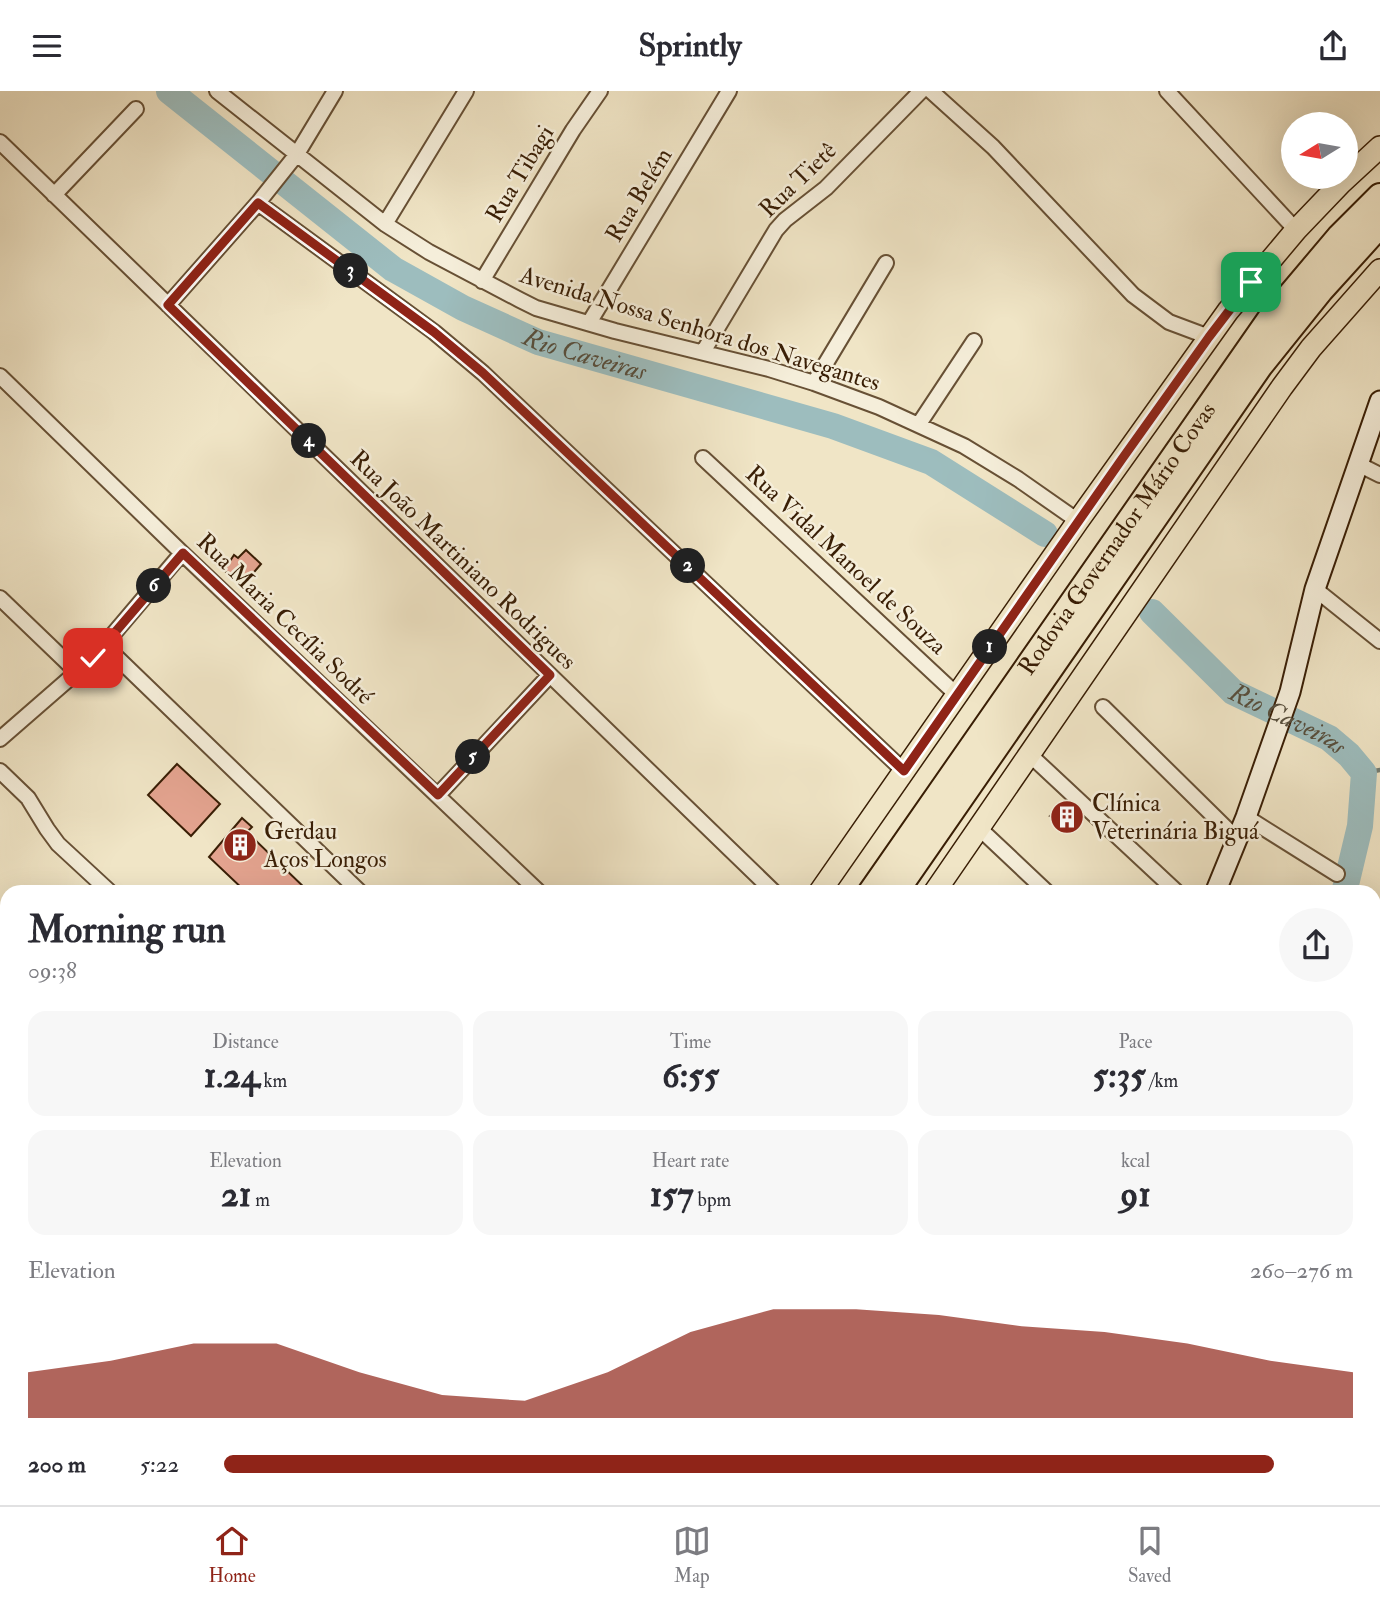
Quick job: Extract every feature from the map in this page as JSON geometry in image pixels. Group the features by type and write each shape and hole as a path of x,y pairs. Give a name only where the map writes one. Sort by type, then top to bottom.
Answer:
{"highway":[{"name":"Rodovia Governador Mário Covas","path":"876,885 1261,331 1339,237 1380,196"},
{"name":"Rodovia Governador Mário Covas","path":"901,885 1260,366 1321,291 1380,225"}],"main road":[{"path":"825,885 1209,337 1296,230 1380,147"},
{"path":"940,885 1282,387 1327,330 1380,270"},
{"path":"1217,885 1246,817 1290,692 1315,589 1380,401"}],"street":[{"name":"Avenida Nossa Senhora dos Navegantes","path":"217,91 412,242 536,308 769,369 814,383 919,424 987,460 1078,521"},
{"path":"168,305 261,200 297,154 335,91"},
{"path":"386,224 466,91"},
{"name":"Rua Tibagi","path":"482,281 573,130 600,91"},
{"name":"Rua Belém","path":"589,323 729,91"},
{"name":"Rua Tietê","path":"703,352 776,230 814,199 921,91"},
{"path":"931,91 1002,157 1140,300 1169,322 1209,337"},
{"path":"1167,91 1296,230"},
{"path":"54,195 136,109"},
{"name":"Rua João Martiniano Rodrigues","path":"0,142 767,885"},
{"path":"261,200 434,332 483,373 904,771"},
{"path":"814,383 886,263"},
{"path":"919,424 974,341"},
{"name":"Rua Maria Cecília Sodré","path":"0,376 532,885"},
{"name":"Rua Vidal Manoel de Souza","path":"704,458 957,695"},
{"path":"1358,464 1380,475"},
{"path":"0,739 104,646 183,553"},
{"path":"1315,589 1380,641"},
{"path":"0,598 77,672"},
{"path":"104,646 353,885"},
{"path":"438,795 550,675"},
{"path":"1103,707 1237,839"},
{"path":"1029,754 1169,885"},
{"path":"0,771 28,798 58,844 102,885"},
{"path":"1246,817 1337,874"},
{"path":"979,828 1040,885"}],"building":[{"path":"246,550 261,564 242,586 224,570 234,555 238,558"},
{"path":"177,764 220,804 191,836 148,795"},
{"name":"Clínica Veterinária Biguá","path":"1064,802 1082,819 1068,832 1061,822 1050,816"},
{"name":"Gerdau Aços Longos","path":"242,818 252,827 247,832 302,885 239,885 209,857"}],"waterway":[{"name":"Rio Caveiras","path":"169,91 393,269 463,308 538,342 833,426 931,462 1045,534"},
{"name":"Rio Caveiras","path":"1152,612 1233,692 1329,738 1349,755 1364,773 1360,826 1346,885"},
{"path":"1364,773 1380,770"}],"place":[{"name":"Clínica Veterinária Biguá","path":"1067,817"},
{"name":"Gerdau Aços Longos","path":"240,845"}],"route":[{"path":"93,658 183,553 438,795 550,675 168,305 258,203 434,332 483,373 904,771 1122,459 1251,282"}]}
